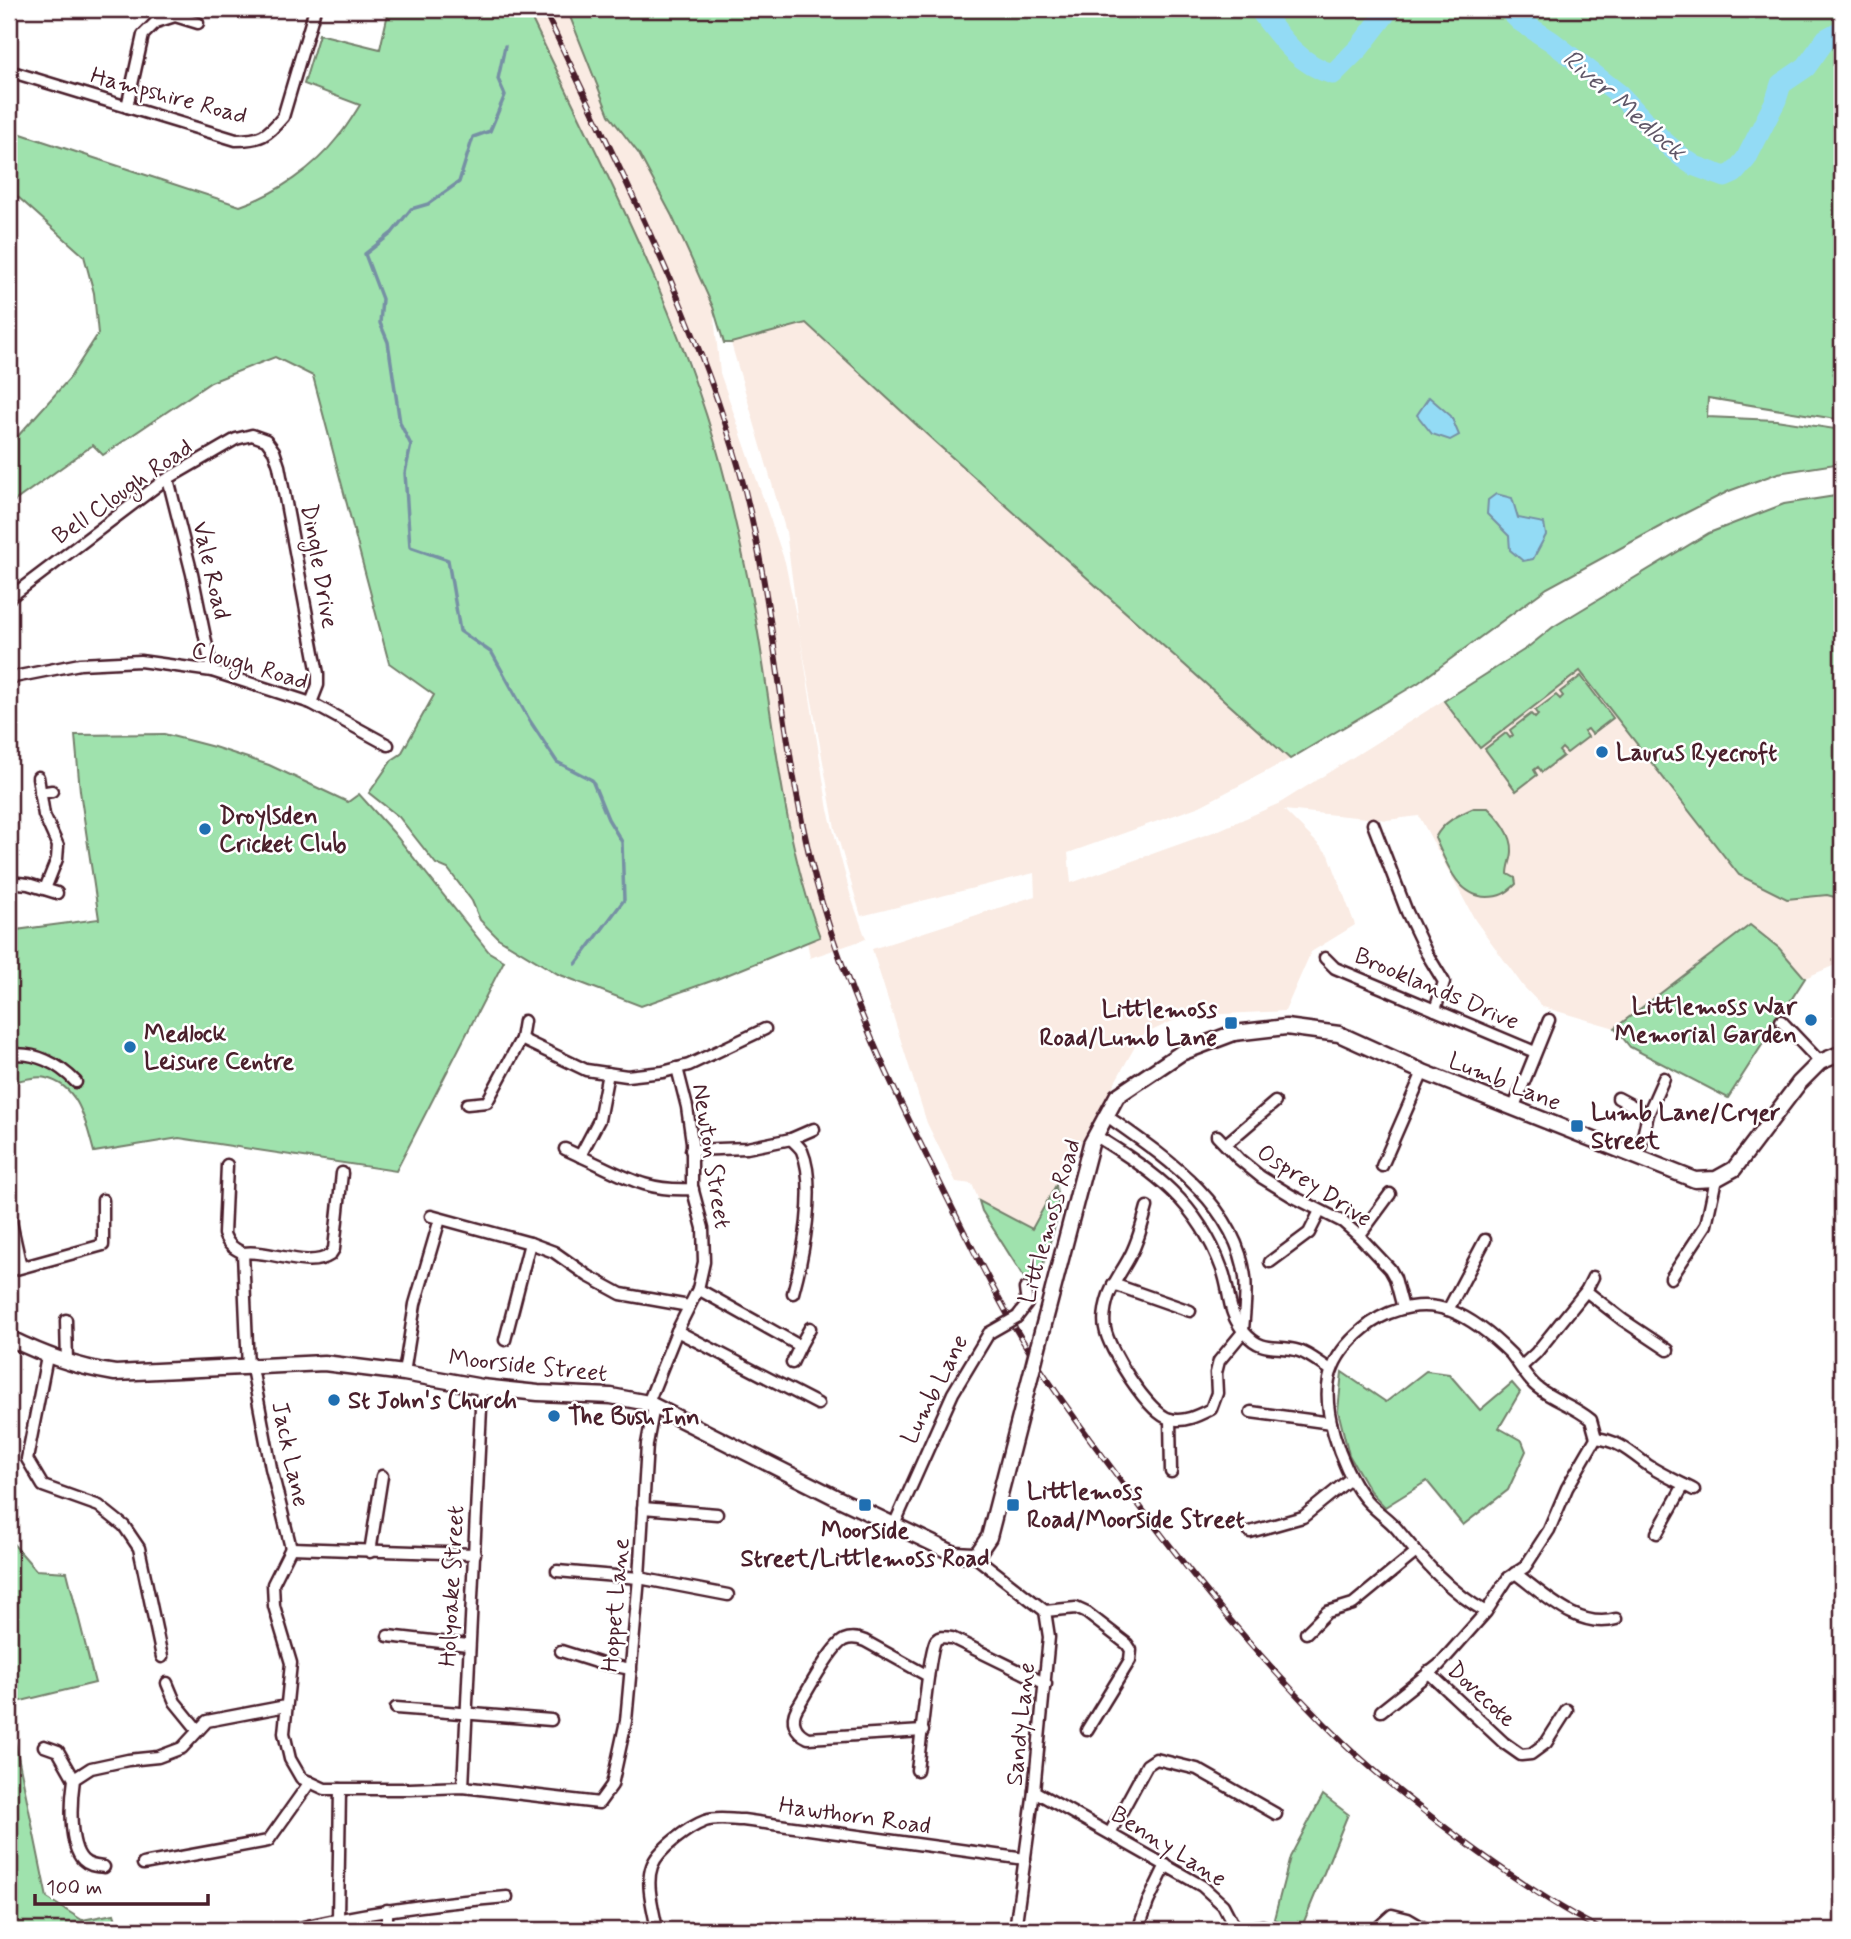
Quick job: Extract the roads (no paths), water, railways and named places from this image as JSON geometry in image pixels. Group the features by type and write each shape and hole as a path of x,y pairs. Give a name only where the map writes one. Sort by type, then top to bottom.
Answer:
{"street":[{"name":"Hampshire Road","path":"9,71 236,140 256,140 272,130 283,117 315,9"},
{"path":"127,107 143,35 156,22 175,16 198,23"},
{"path":"9,310 9,320"},
{"name":"Bell Clough Road","path":"9,598 94,531 168,479 236,439 252,435 266,440"},
{"name":"Dingle Drive","path":"266,440 274,450 279,466 299,562 318,674 318,685 312,704"},
{"name":"Vale Road","path":"168,479 192,574 212,671"},
{"name":"Clough Road","path":"9,678 80,664 140,661 212,671 312,704 388,745"},
{"path":"38,778 44,815 58,846 57,859 46,889"},
{"path":"40,793 52,791"},
{"path":"1373,824 1406,912 1444,982 1435,1010"},
{"path":"9,882 57,893"},
{"name":"Brooklands Drive","path":"1325,958 1335,968 1535,1052"},
{"path":"1513,1109 1549,1020"},
{"path":"467,1104 487,1102 522,1039 524,1021"},
{"path":"1781,1021 1820,1062"},
{"name":"Littlemoss Road","path":"973,1555 978,1553 989,1537 1091,1144 1117,1096 1181,1053 1234,1033 1286,1027 1339,1034 1423,1072"},
{"path":"677,1069 765,1029"},
{"name":"Newton Street","path":"522,1039 586,1070 627,1076 677,1069 687,1107 692,1142 693,1189 704,1228 704,1262 698,1289 677,1331 651,1404"},
{"path":"1671,1278 1706,1225 1716,1179 1734,1169 1799,1083 1820,1062 1842,1053"},
{"path":"9,1055 30,1055 51,1063 65,1070 76,1082"},
{"path":"1382,1166 1423,1072"},
{"name":"Lumb Lane","path":"1423,1072 1695,1180 1716,1179"},
{"path":"580,1156 599,1120 608,1073"},
{"path":"1638,1158 1648,1114 1664,1078"},
{"path":"1618,1098 1648,1114"},
{"path":"1226,1144 1275,1102"},
{"path":"1107,1116 1177,1168 1202,1192 1236,1245 1245,1276 1243,1332 1219,1361 1216,1373 1217,1393 1211,1409 1194,1418 1170,1419 1156,1410 1119,1363 1105,1328 1106,1303 1113,1284 1139,1237 1147,1207"},
{"path":"691,1150 747,1148 791,1139 814,1129"},
{"path":"1096,1136 1131,1157 1180,1196 1208,1235 1224,1272 1230,1310 1243,1332 1264,1348 1298,1351 1331,1370"},
{"name":"Osprey Drive","path":"1217,1136 1261,1177 1343,1222 1359,1236 1390,1269 1403,1308"},
{"path":"791,1139 801,1150 808,1179 805,1233 793,1293"},
{"path":"565,1149 643,1186 669,1190 693,1189"},
{"path":"227,1166 224,1234 227,1242 243,1253 254,1251 313,1261 330,1255 334,1250 342,1173"},
{"path":"1359,1236 1390,1194"},
{"path":"9,1271 103,1245 103,1200"},
{"path":"1270,1262 1309,1233 1320,1211"},
{"path":"9,1213 21,1268"},
{"path":"404,1373 415,1304 436,1217 530,1242 554,1252 588,1276 621,1294 689,1306"},
{"path":"1448,1310 1485,1240"},
{"path":"505,1340 530,1242"},
{"name":"Jack Lane","path":"243,1253 250,1368 291,1548"},
{"path":"1521,1367 1536,1353 1586,1290 1593,1277"},
{"path":"1113,1284 1190,1311"},
{"path":"698,1289 800,1346"},
{"name":"Lumb Lane","path":"894,1525 953,1393 989,1333 1017,1317 1027,1304 1024,1289"},
{"path":"1586,1290 1623,1320 1668,1350"},
{"path":"1381,1711 1439,1665 1486,1612 1508,1578 1520,1570 1549,1530 1567,1488 1596,1438 1591,1420 1539,1389 1529,1380 1510,1353 1466,1318 1448,1310 1428,1306 1403,1308 1382,1316 1360,1332 1340,1352 1331,1370 1328,1404 1331,1423 1342,1459 1364,1498 1452,1588 1486,1612"},
{"path":"66,1320 68,1363"},
{"path":"792,1363 810,1328"},
{"path":"677,1331 818,1405"},
{"name":"Moorside Street","path":"9,1338 47,1357 115,1373 324,1363 404,1373 482,1387 611,1396 651,1404 955,1554 973,1555"},
{"path":"47,1357 27,1459 43,1486 99,1506 124,1526 139,1548 162,1657"},
{"name":"Holyoake Street","path":"463,1787 482,1387"},
{"name":"Hoppet Lane","path":"463,1787 599,1803 612,1786 626,1721 651,1404"},
{"path":"1251,1412 1331,1423"},
{"path":"1170,1419 1171,1472"},
{"path":"1596,1438 1614,1441 1626,1447 1650,1466 1689,1487 1657,1533"},
{"path":"370,1552 382,1476"},
{"path":"1250,1532 1303,1517 1351,1478"},
{"path":"643,1508 717,1514"},
{"path":"463,1787 340,1789 325,1788 301,1778 290,1759 284,1733 291,1663 274,1606 273,1584 291,1548 475,1554"},
{"path":"1306,1633 1326,1612 1353,1604 1415,1553"},
{"path":"973,1555 1045,1611 1076,1608 1087,1613 1128,1644 1131,1650 1130,1660 1087,1730"},
{"path":"1520,1570 1583,1620 1604,1622 1616,1619"},
{"path":"557,1571 639,1578 728,1594"},
{"name":"Sandy Lane","path":"1015,1930 1046,1684 1049,1637 1045,1611"},
{"path":"388,1636 468,1646"},
{"path":"917,1770 933,1647 941,1637 951,1638 1046,1684"},
{"path":"923,1731 814,1738 799,1733 793,1718 836,1647 847,1639 865,1640 928,1676"},
{"path":"561,1651 598,1663 631,1669"},
{"name":"Dovecote","path":"1428,1672 1504,1743 1521,1755 1531,1754 1546,1744 1567,1710"},
{"path":"167,1683 175,1702 197,1728"},
{"path":"74,1779 91,1768 158,1757 182,1748 194,1738 197,1728 207,1721 286,1706"},
{"path":"396,1708 551,1720"},
{"path":"44,1746 58,1751 74,1779 71,1799 73,1834 81,1859 89,1865 104,1867"},
{"path":"1110,1833 1147,1765 1156,1759 1197,1769 1276,1814"},
{"path":"143,1864 268,1841 310,1782"},
{"path":"338,1919 340,1789"},
{"name":"Benny Lane","path":"1034,1791 1202,1886 1217,1898 1236,1930 1264,1926 1273,1930"},
{"name":"Hawthorn Road","path":"657,1930 650,1888 652,1866 663,1850 682,1833 705,1821 743,1820 1025,1859"},
{"path":"1138,1930 1166,1865"},
{"path":"291,1930 424,1904 507,1897"},
{"path":"387,1910 387,1930"},
{"path":"1375,1930 1392,1915 1408,1919 1426,1930"}],"water":[{"path":"1429,397 1451,416 1459,435 1450,440 1432,434 1417,415"},
{"path":"1496,494 1512,498 1518,518 1544,523 1546,535 1533,559 1523,561 1510,550 1509,536 1487,514 1488,500"}],"waterway":[{"name":"River Medlock","path":"1259,9 1300,57 1333,74 1359,48 1389,9"},
{"name":"River Medlock","path":"1508,9 1520,21 1551,41 1619,94 1662,140 1683,158 1695,166 1725,177 1734,173 1746,159 1776,100 1781,84 1806,67 1826,39 1842,30"},
{"path":"505,46 498,79 505,95 490,131 473,137 459,182 428,204 411,209 392,233 365,254 382,299 380,323 388,342 400,423 411,445 405,473 410,547 448,560 460,631 492,653 530,721 557,762 592,780 608,819 622,842 624,900 576,964"}],"railway":[{"path":"544,9 676,292 720,408 739,468 763,576 788,741 808,849 845,973 904,1109 1004,1308 1053,1387 1149,1519 1229,1619 1315,1714 1377,1773 1443,1826 1538,1893 1602,1930"}],"place":[{"name":"Laurus Ryecroft","path":"1602,752"},
{"name":"Droylsden Cricket Club","path":"205,829"},
{"name":"Littlemoss War Memorial Garden","path":"1811,1020"},
{"name":"Littlemoss Road/Lumb Lane","path":"1231,1023"},
{"name":"Medlock Leisure Centre","path":"130,1047"},
{"name":"Lumb Lane/Cryer Street","path":"1577,1126"},
{"name":"St John's Church","path":"334,1400"},
{"name":"The Bush Inn","path":"554,1416"},
{"name":"Moorside Street/Littlemoss Road","path":"865,1505"},
{"name":"Littlemoss Road/Moorside Street","path":"1013,1505"}]}
